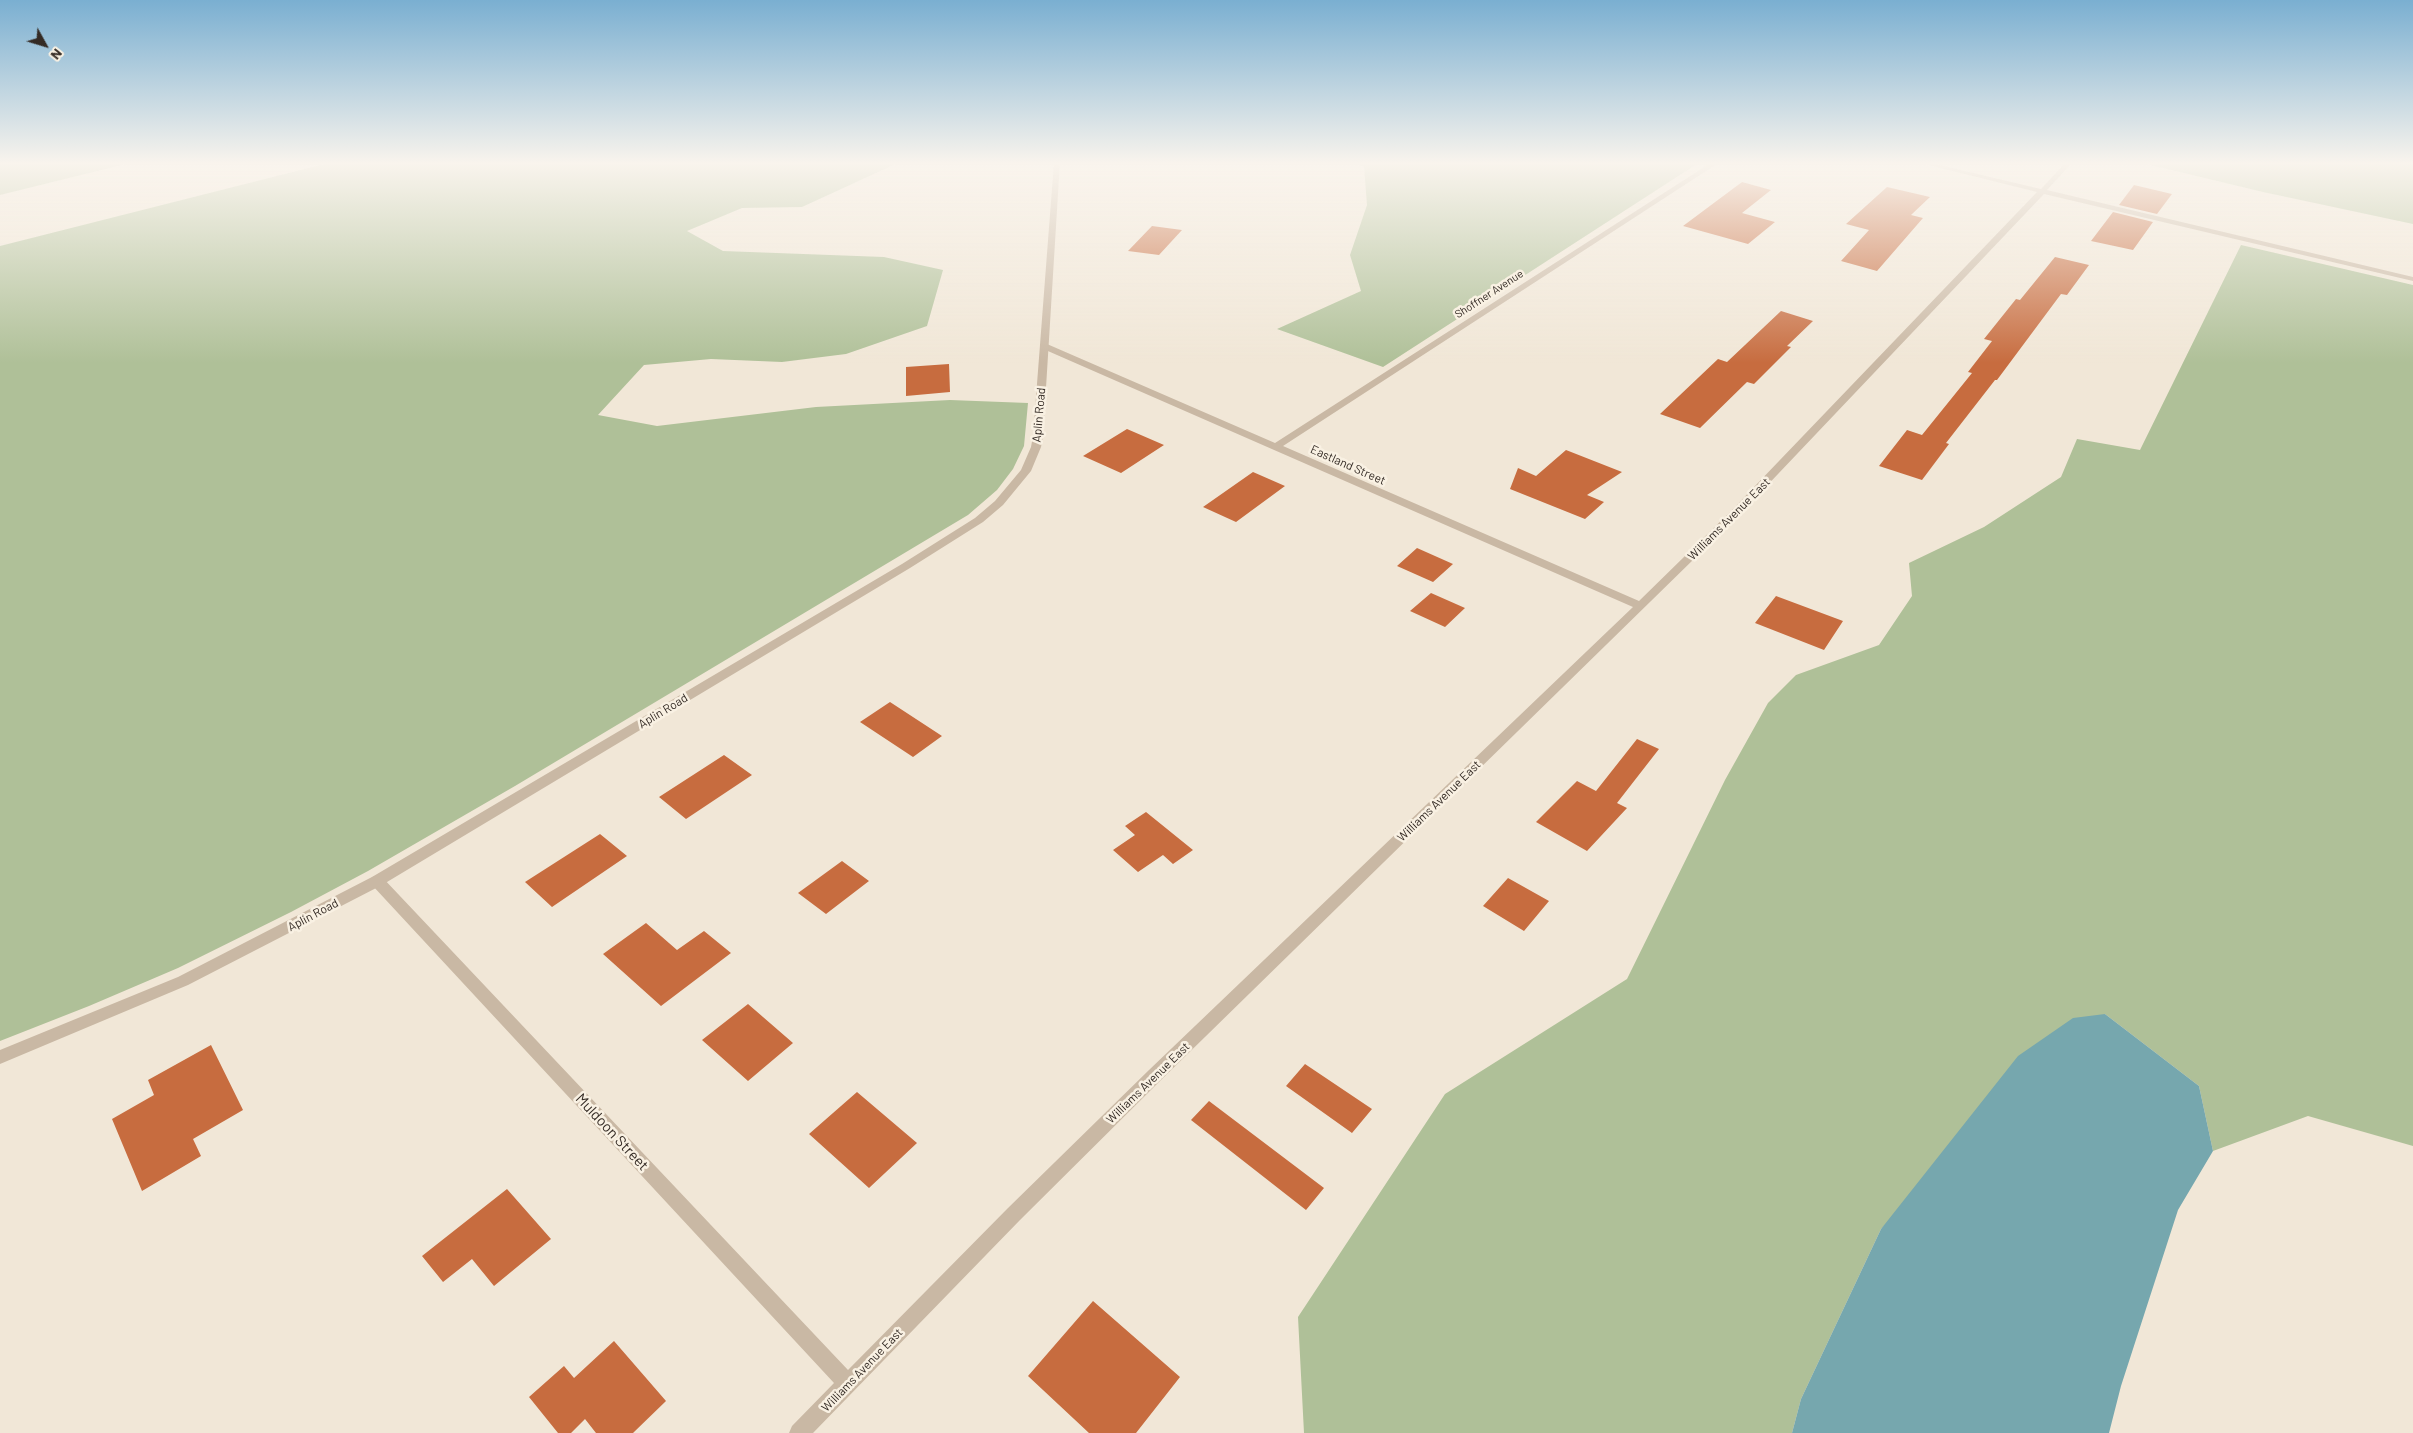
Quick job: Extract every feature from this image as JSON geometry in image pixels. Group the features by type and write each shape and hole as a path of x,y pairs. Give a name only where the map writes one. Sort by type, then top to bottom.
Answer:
{"street":[{"name":"Aplin Road","path":"0,1057 183,981 378,881 889,576 986,514 1009,493 1026,471 1036,448 1052,229"},
{"name":"Shoffner Avenue","path":"1275,447 1613,229"},
{"name":"Williams Avenue East","path":"799,1433 1014,1214 1141,1089 1736,512 2008,229"},
{"path":"2203,229 2413,279"},
{"name":"Eastland Street","path":"1044,346 1641,606"},
{"name":"Muldoon Street","path":"378,881 848,1384"}],"green space":[{"path":"68,229 692,229 687,231 723,251 884,257 943,270 927,326 846,354 782,362 711,359 644,365 598,415 657,426 816,407 950,400 1028,403 1024,446 1013,469 997,490 968,515 515,786 368,871 291,912 178,968 0,1041 0,246"},
{"path":"1359,229 1597,229 1383,367 1277,329 1361,291 1350,255"},
{"path":"2241,245 2413,285 2413,1146 2308,1116 2213,1151 2199,1086 2105,1014 1881,1229 1801,1399 1792,1433 1304,1433 1298,1317 1445,1094 1627,979 1725,780 1768,703 1796,675 1879,645 1912,596 1909,563 1984,527 2061,477 2077,439 2140,450"}],"water":[{"path":"2105,1014 2199,1086 2213,1151 2178,1210 2121,1386 2109,1433 1792,1433 1801,1399 1881,1229 2018,1056 2073,1018"}],"building":[{"path":"1149,229 1182,230 1159,255 1128,251"},
{"path":"1693,229 1767,229 1748,244"},
{"path":"1865,229 1914,229 1877,271 1841,261 1869,230"},
{"path":"2100,229 2148,229 2133,250 2091,241"},
{"path":"2055,257 2089,265 2067,295 2061,294 1997,380 1995,380 1946,443 1949,444 1922,480 1879,466 1907,430 1922,435 1972,373 1968,372 1992,341 1984,339 2016,299 2020,300"},
{"path":"1781,311 1813,321 1787,346 1791,347 1754,384 1747,382 1700,428 1660,414 1718,359 1727,362"},
{"path":"949,364 950,392 906,396 906,367"},
{"path":"1127,429 1164,445 1121,473 1083,456"},
{"path":"1566,450 1622,472 1587,495 1604,502 1585,519 1510,489 1518,468 1536,476"},
{"path":"1253,472 1285,486 1236,522 1203,507"},
{"path":"1417,548 1453,564 1433,582 1397,566"},
{"path":"1431,593 1465,608 1445,627 1410,611"},
{"path":"1776,596 1843,621 1824,650 1755,623"},
{"path":"890,702 942,736 913,757 860,722"},
{"path":"1637,739 1659,749 1617,803 1627,808 1587,851 1536,822 1577,781 1596,791"},
{"path":"724,755 752,775 686,819 659,797"},
{"path":"1146,812 1193,850 1173,864 1163,855 1138,872 1113,850 1135,835 1125,826"},
{"path":"600,834 627,856 552,907 525,882"},
{"path":"842,861 869,881 826,914 798,893"},
{"path":"1508,878 1549,901 1524,931 1483,906"},
{"path":"646,923 677,950 704,931 731,953 661,1006 603,954"},
{"path":"748,1004 793,1043 748,1081 702,1040"},
{"path":"211,1045 243,1110 193,1139 201,1156 142,1191 112,1119 154,1095 148,1080"},
{"path":"1305,1064 1372,1109 1352,1133 1286,1086"},
{"path":"857,1092 917,1143 869,1188 809,1134"},
{"path":"1209,1101 1324,1188 1306,1210 1191,1120"},
{"path":"507,1189 551,1239 494,1286 472,1259 443,1282 422,1256"},
{"path":"1093,1301 1180,1377 1136,1433 1089,1433 1028,1376"},
{"path":"614,1341 666,1401 633,1433 596,1433 585,1419 571,1433 558,1433 529,1397 564,1366 574,1378"}]}
